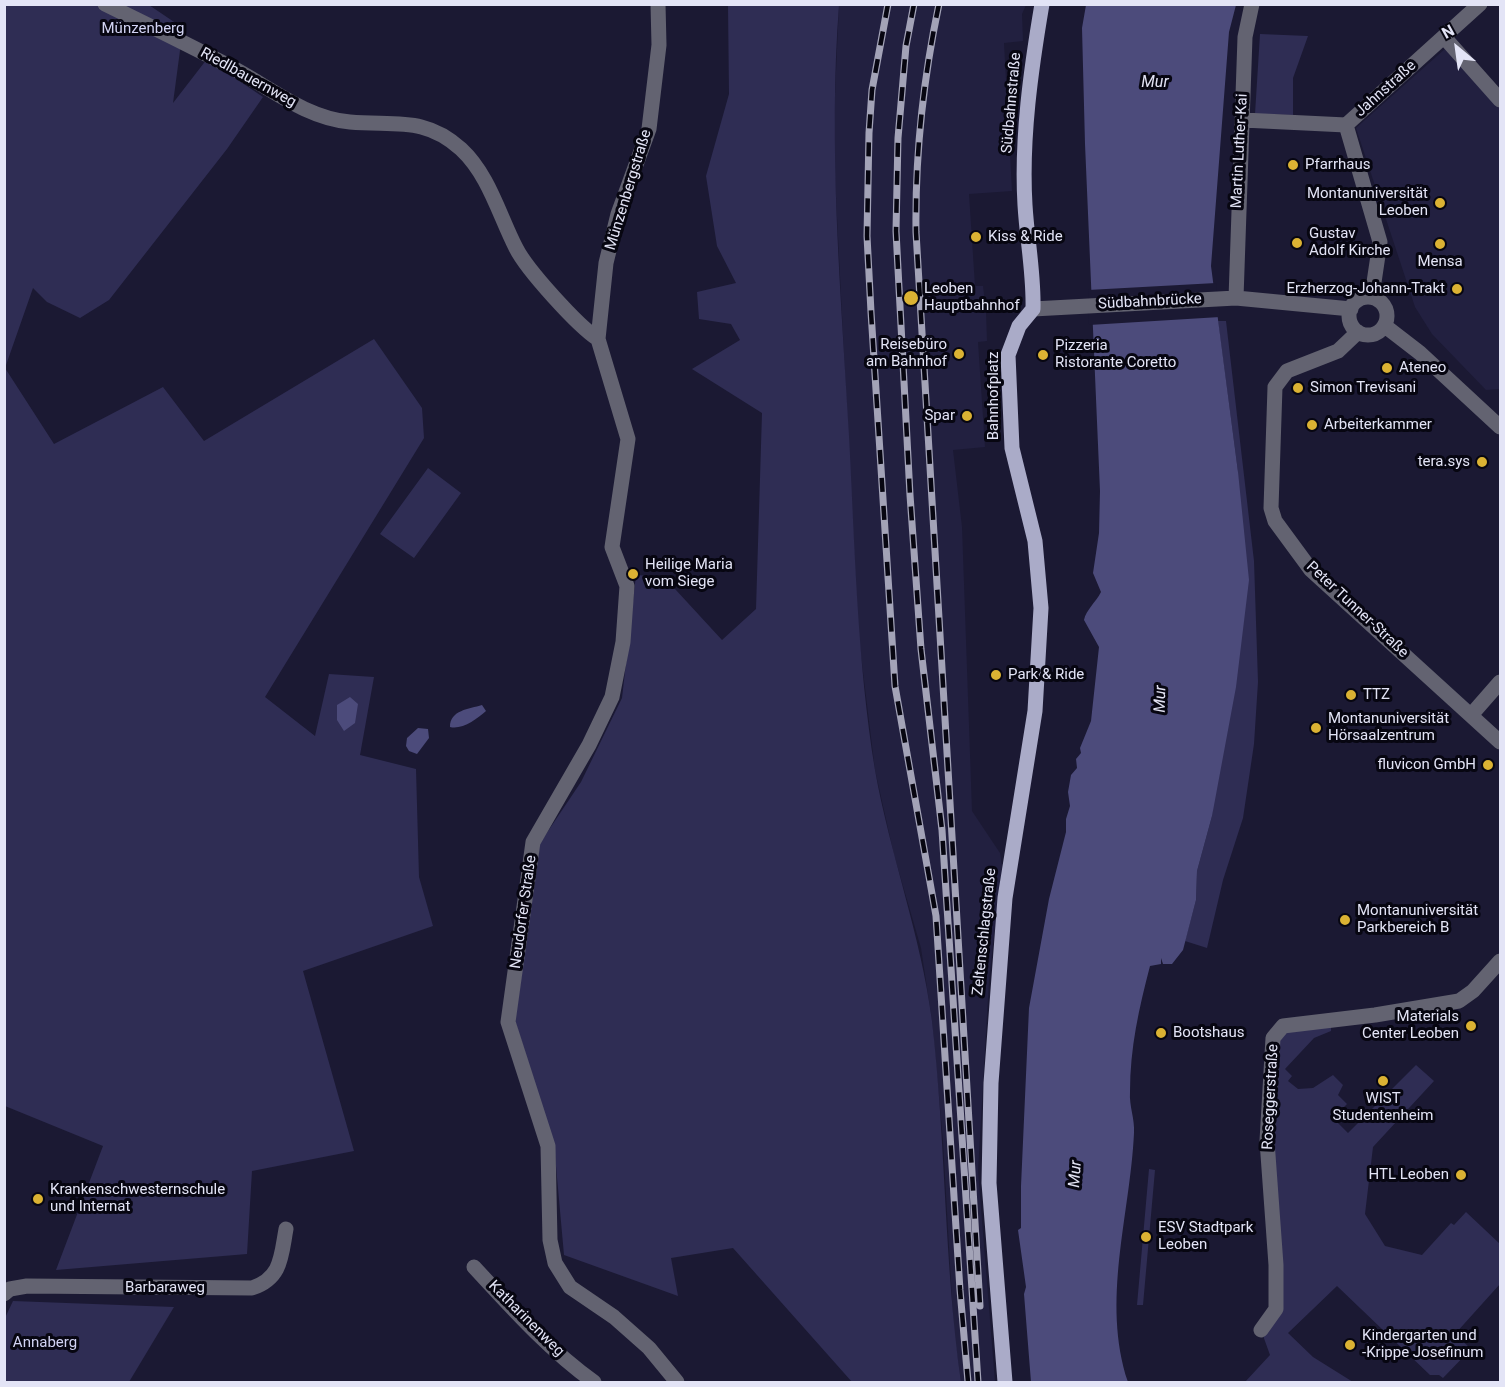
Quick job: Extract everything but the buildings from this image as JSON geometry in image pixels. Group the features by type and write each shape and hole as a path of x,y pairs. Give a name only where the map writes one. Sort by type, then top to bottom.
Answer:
{"main road":[{"name":"Südbahnstraße","path":"1034,309 1025,205 1025,157 1034,53 1042,4"},
{"name":"Bahnhofplatz","path":"1022,487 1012,448 1008,355 1019,326 1034,309"},
{"name":"Zeltenschlagstraße","path":"1005,1383 989,1183 988,1133 998,960 1040,663 1041,608 1035,541 1022,487"}],"street":[{"name":"Riedlbauernweg","path":"105,4 186,44 300,107 349,122 416,124 432,130 461,149 483,177 518,251 586,332 598,339"},
{"name":"Münzenbergstraße","path":"598,339 606,263 618,214 648,129 659,45 658,4"},
{"name":"Martin Luther-Kai","path":"1230,298 1243,120 1245,37 1252,4"},
{"name":"Jahnstraße","path":"1243,120 1346,125 1480,4"},
{"path":"1444,37 1500,100"},
{"name":"Jahnstraße","path":"1346,125 1380,242 1369,297"},
{"path":"1369,297 1384,305 1387,311 1384,326 1372,335 1358,332 1351,324 1351,309 1359,300 1369,297"},
{"name":"Südbahnbrücke","path":"1034,309 1230,298 1351,309"},
{"path":"1384,326 1420,353 1500,427"},
{"name":"Peter Tunner-Straße","path":"1358,332 1338,351 1287,371 1280,379 1272,400 1271,508 1275,521 1311,570 1472,714 1500,742"},
{"name":"Neudorfer Straße","path":"598,339 628,439 612,547 627,586 623,642 612,697 589,745 533,842 508,1022 548,1146 550,1240 555,1263 570,1287 614,1317 649,1348 676,1383"},
{"path":"1472,714 1500,682"},
{"name":"Roseggerstraße","path":"1261,1330 1276,1309 1275,1251 1270,1206 1267,1133 1273,1038 1283,1026 1339,1013 1459,1001 1473,992 1500,961"},
{"name":"Barbaraweg","path":"4,1294 10,1289 27,1286 252,1288 267,1283 279,1265 286,1229"},
{"name":"Katharinenweg","path":"474,1267 574,1377 594,1383"}],"shaded area":[{"path":"839,5 1026,5 1022,14 1023,41 1004,43 1012,191 969,194 975,286 983,286 986,311 987,341 978,342 985,447 953,450 962,527 972,811 1000,853 1002,866 989,981 978,1171 995,1382 961,1382 954,1335 943,1141 932,1021 921,948 894,855 875,770 858,631 833,138"},
{"name":"Montanuniversität Leoben","path":"1446,48 1500,107 1500,389 1486,390 1432,334 1415,307 1356,128"}],"green space":[{"name":"Münzenberg","path":"4,5 149,5 183,28 173,103 207,59 263,97 227,149 109,300 80,318 47,302 33,288 5,368"},
{"path":"728,5 839,5 835,167 860,645 869,728 881,802 921,957 932,1021 937,1066 951,1292 961,1382 852,1382 733,1248 671,1258 678,1296 564,1255 554,1144 515,1021 540,843 581,782 622,698 636,575 664,577 722,640 756,609 762,413 692,369 740,340 731,324 699,319 697,292 736,283 717,246 706,176 729,94"},
{"path":"1260,34 1308,36 1293,78 1293,115 1255,114"},
{"path":"1218,321 1226,321 1254,561 1258,682 1254,744 1243,818 1223,880 1207,948 1185,941 1196,900 1197,871 1212,816 1238,472"},
{"path":"374,339 422,408 424,438 265,697 315,736 329,674 374,677 360,755 416,769 419,877 433,926 303,971 354,1151 252,1171 247,1254 56,1270 103,1146 5,1106 5,368 54,444 163,387 204,441"},
{"path":"428,468 461,493 414,558 380,534"},
{"path":"1331,1021 1331,1031 1314,1038 1285,1069 1292,1076 1288,1081 1298,1089 1313,1088 1333,1075 1343,1085 1338,1095 1347,1104 1333,1118 1348,1133 1416,1065 1434,1081 1373,1147 1365,1214 1385,1246 1422,1255 1451,1223 1454,1225 1466,1212 1500,1244 1500,1284 1455,1334 1471,1349 1443,1378 1439,1375 1430,1375 1337,1286 1288,1333 1313,1357 1353,1382 1245,1382 1270,1355 1261,1330 1276,1309 1269,1092 1283,1026"},
{"name":"ESV Stadtpark Leoben","path":"1149,1169 1155,1170 1143,1305 1137,1305"},
{"name":"Annaberg","path":"13,1301 174,1307 129,1382 5,1382 4,1320"}],"water":[{"name":"Mur","path":"1086,5 1236,5 1229,32 1211,266 1238,472 1249,580 1236,687 1212,816 1197,871 1196,900 1183,950 1172,964 1163,964 1161,958 1161,964 1150,966 1133,1044 1130,1097 1134,1133 1117,1290 1120,1351 1128,1382 1031,1382 1024,1294 1026,1287 1018,1230 1021,1228 1029,1008 1049,899 1066,832 1071,775 1077,768 1076,759 1081,753 1080,748 1091,721 1099,647 1084,620 1101,592 1093,573 1099,533 1100,491 1085,144 1082,28"},
{"path":"350,697 358,704 355,723 344,731 337,720 337,705"},
{"path":"482,705 486,711 474,720 459,727 450,727 453,717 457,714"},
{"path":"418,728 428,729 429,738 417,754 409,751 406,746 407,738"}],"pier":[{"path":"1216,283 1220,317 1089,325 1088,290"}],"railway":[{"path":"888,4 872,90 869,133 867,236 871,312 895,686 936,916 968,1382"},
{"path":"914,4 906,46 898,138 896,231 910,495 921,649 942,830 978,1382"},
{"path":"939,4 921,118 916,232 980,1306"}],"place":[{"name":"Pfarrhaus","path":"1293,165"},
{"name":"Montanuniversität Leoben","path":"1440,203"},
{"name":"Kiss & Ride","path":"976,237"},
{"name":"Gustav Adolf Kirche","path":"1297,243"},
{"name":"Mensa","path":"1440,244"},
{"name":"Erzherzog-Johann-Trakt","path":"1457,289"},
{"name":"Leoben Hauptbahnhof","path":"911,298"},
{"name":"Reisebüro am Bahnhof","path":"959,354"},
{"name":"Pizzeria Ristorante Coretto","path":"1043,355"},
{"name":"Ateneo","path":"1387,368"},
{"name":"Simon Trevisani","path":"1298,388"},
{"name":"Spar","path":"967,416"},
{"name":"Arbeiterkammer","path":"1312,425"},
{"name":"tera.sys","path":"1482,462"},
{"name":"Heilige Maria vom Siege","path":"633,574"},
{"name":"Park & Ride","path":"996,675"},
{"name":"TTZ","path":"1351,695"},
{"name":"Montanuniversität Hörsaalzentrum","path":"1316,728"},
{"name":"fluvicon GmbH","path":"1488,765"},
{"name":"Montanuniversität Parkbereich B","path":"1345,920"},
{"name":"Materials Center Leoben","path":"1471,1026"},
{"name":"Bootshaus","path":"1161,1033"},
{"name":"WIST Studentenheim","path":"1383,1081"},
{"name":"HTL Leoben","path":"1461,1175"},
{"name":"Krankenschwesternschule und Internat","path":"38,1199"},
{"name":"ESV Stadtpark Leoben","path":"1146,1237"},
{"name":"Kindergarten und -Krippe Josefinum","path":"1350,1345"}]}
